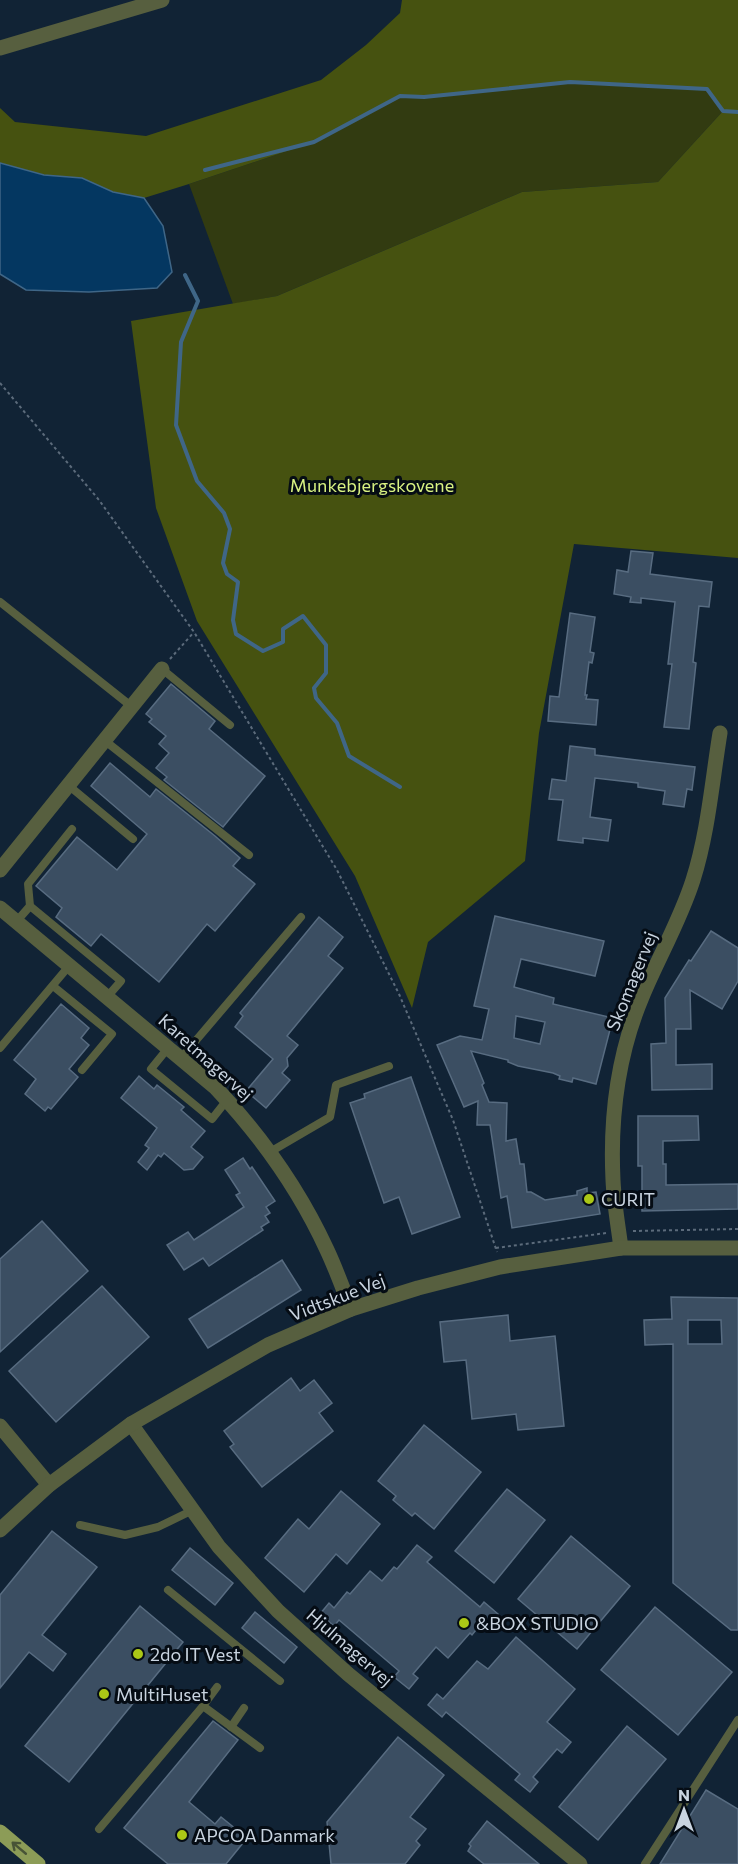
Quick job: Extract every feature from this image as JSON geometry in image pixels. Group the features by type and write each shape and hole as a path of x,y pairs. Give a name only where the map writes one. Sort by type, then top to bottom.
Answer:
{"main road":[{"path":"0,1832 38,1864"}],"street":[{"path":"0,48 162,0"},
{"path":"0,870 162,669"},
{"name":"Skomagervej","path":"621,1248 613,1181 614,1120 618,1084 626,1044 638,1008 693,880 703,837 720,733"},
{"name":"Karetmagervej","path":"0,908 216,1088 248,1122 298,1195 323,1242 351,1309"},
{"name":"Vidtskue Vej","path":"1,1529 49,1485 131,1424 268,1345 351,1309 418,1288 500,1267 621,1248 738,1248"},
{"name":"Hjulmagervej","path":"131,1424 219,1547 278,1611 348,1674 580,1864"},
{"path":"0,1426 49,1485"}],"lane":[{"path":"0,602 131,706"},
{"path":"162,669 230,725"},
{"path":"104,740 249,855"},
{"path":"68,785 134,839"},
{"path":"72,829 28,884 30,906 121,981 107,997"},
{"path":"16,922 30,906"},
{"path":"181,1058 301,916"},
{"path":"0,1048 69,966"},
{"path":"52,986 112,1034 82,1070"},
{"path":"168,1048 151,1069 212,1119 227,1100"},
{"path":"270,1152 330,1117 336,1085 389,1066"},
{"path":"80,1525 125,1535 158,1527 193,1510"},
{"path":"168,1590 280,1681"},
{"path":"99,1828 217,1687"},
{"path":"203,1706 260,1748"},
{"path":"231,1727 244,1708"},
{"path":"645,1864 738,1720"}],"path":[{"path":"0,383 99,500 194,632 337,870 399,994 453,1120 496,1248 500,1267"},
{"path":"162,669 194,632"}],"green space":[{"name":"Munkebjergskovene","path":"402,0 738,0 738,558 574,544 539,733 525,861 428,942 412,1008 355,876 197,621 156,508 131,321 277,296 522,192 658,182 723,111 707,89 570,82 424,97 400,96 314,142 144,198 113,192 82,178 44,175 0,163 0,108 15,122 146,136 321,80 366,45 400,13"},
{"path":"570,82 707,89 723,111 658,182 522,192 277,296 233,304 189,184 314,142 400,96 424,97"}],"water":[{"path":"0,163 44,175 82,178 113,192 144,198 163,226 172,272 157,288 89,292 26,290 0,274"}],"building":[{"path":"631,551 653,553 650,574 712,582 709,607 699,606 689,729 664,727 672,664 668,664 675,602 641,598 641,603 630,602 631,597 614,594 617,570 628,572"},
{"path":"570,613 595,617 590,652 594,653 592,663 589,662 585,695 587,695 586,699 598,700 596,725 548,721 550,696 559,697"},
{"path":"171,684 215,721 209,729 265,776 223,827 164,780 167,777 156,768 169,753 159,744 166,736 149,722 152,719 146,714"},
{"path":"570,746 595,749 595,755 695,767 692,790 687,789 684,807 663,804 665,791 638,787 638,783 595,778 590,817 611,820 608,841 583,838 583,843 558,840 563,800 549,799 552,779 566,781"},
{"path":"110,763 150,797 156,789 215,836 240,858 233,866 255,884 215,931 207,924 159,982 101,934 91,946 56,917 62,908 36,886 77,837 117,870 147,834 91,786"},
{"path":"495,916 604,941 595,976 521,959 514,987 554,998 553,1004 613,1018 596,1084 573,1078 572,1082 559,1079 560,1076 553,1073 518,1066 508,1060 471,1051 489,1102 507,1103 506,1141 516,1139 520,1164 524,1164 527,1192 545,1200 577,1195 577,1191 587,1188 587,1193 596,1192 600,1214 512,1228 507,1196 501,1198 490,1125 477,1125 478,1101 464,1107 437,1045 460,1036 482,1040 489,1009 474,1006","holes":["516,1016 545,1022 540,1044 514,1038"]},
{"path":"319,917 343,937 328,956 343,968 287,1036 298,1045 287,1058 288,1066 282,1073 290,1080 266,1108 246,1091 273,1059 235,1027 243,1016 240,1013"},
{"path":"711,931 738,948 738,981 722,1009 690,990 691,1029 676,1029 676,1065 712,1064 712,1089 652,1090 651,1044 666,1043 665,998"},
{"path":"61,1004 89,1028 81,1038 89,1045 69,1069 78,1077 51,1109 48,1107 45,1111 25,1094 36,1079 14,1060"},
{"path":"139,1076 154,1089 157,1085 184,1107 181,1110 205,1131 191,1147 203,1157 193,1169 184,1170 164,1153 161,1157 158,1155 147,1170 138,1162 149,1148 145,1145 157,1128 121,1098"},
{"path":"411,1077 460,1217 412,1234 399,1197 384,1203 350,1103 365,1098 364,1094"},
{"path":"638,1116 698,1116 699,1140 663,1141 666,1185 738,1184 738,1209 642,1211 642,1166 638,1166"},
{"path":"243,1158 250,1169 252,1167 275,1201 266,1207 270,1213 265,1216 269,1222 261,1227 263,1230 209,1266 203,1258 184,1270 167,1245 188,1232 194,1240 244,1207 236,1195 240,1193 225,1170"},
{"path":"42,1221 88,1271 0,1352 0,1259"},
{"path":"282,1260 301,1290 208,1348 189,1319"},
{"path":"102,1286 149,1337 56,1422 9,1371"},
{"path":"671,1297 738,1298 738,1630 731,1630 673,1583 673,1344 645,1345 644,1320 672,1319","holes":["688,1320 721,1320 722,1344 688,1344"]},
{"path":"508,1315 510,1341 555,1336 564,1426 518,1430 516,1414 472,1419 466,1360 444,1362 440,1322"},
{"path":"291,1378 300,1391 314,1380 332,1403 319,1413 333,1431 262,1487 230,1447 234,1444 224,1431"},
{"path":"424,1425 481,1472 434,1529 415,1513 412,1516 393,1500 396,1496 378,1481"},
{"path":"507,1489 545,1520 494,1583 455,1551"},
{"path":"341,1491 380,1524 347,1564 336,1554 304,1592 265,1558 298,1519 309,1529"},
{"path":"52,1531 97,1567 42,1635 66,1654 53,1671 29,1652 0,1688 0,1595"},
{"path":"571,1536 630,1586 577,1649 518,1599"},
{"path":"417,1545 432,1557 427,1562 480,1607 484,1602 498,1614 489,1624 484,1620 448,1658 436,1647 413,1674 418,1678 409,1689 394,1677 399,1671 339,1620 334,1626 320,1614 329,1603 334,1608 347,1592 350,1594 370,1571 382,1581 394,1567 397,1569"},
{"path":"190,1548 233,1583 215,1605 172,1570"},
{"name":"MultiHuset","path":"140,1606 183,1642 69,1782 25,1746"},
{"path":"655,1607 732,1672 678,1735 601,1670"},
{"path":"255,1612 297,1647 284,1663 242,1628"},
{"path":"516,1637 575,1689 547,1722 571,1742 562,1753 557,1749 533,1777 538,1782 530,1792 515,1780 520,1774 446,1712 442,1717 428,1705 437,1694 443,1699 477,1661 488,1669"},
{"path":"213,1721 238,1740 189,1802 215,1824 221,1817 247,1838 226,1864 168,1864 124,1828"},
{"path":"627,1726 666,1759 598,1840 559,1807"},
{"path":"398,1737 444,1775 410,1817 426,1829 416,1841 420,1845 405,1864 331,1864 327,1822"},
{"path":"706,1790 738,1809 738,1864 660,1864"},
{"path":"487,1821 539,1864 484,1864 468,1851 471,1846 469,1844"}],"waterway":[{"path":"205,170 314,142 400,96 424,97 570,82 707,89 723,111 738,112"},
{"path":"185,275 198,301 181,342 176,425 197,481 224,513 230,529 223,563 227,574 238,582 233,620 236,634 263,651 283,642 283,629 303,616 326,645 326,673 314,688 316,698 337,723 349,756 400,787"}],"place":[{"name":"CURIT","path":"589,1199"},
{"name":"&BOX STUDIO","path":"464,1623"},
{"name":"2do IT Vest","path":"138,1654"},
{"name":"MultiHuset","path":"104,1694"},
{"name":"APCOA Danmark","path":"182,1835"}]}
